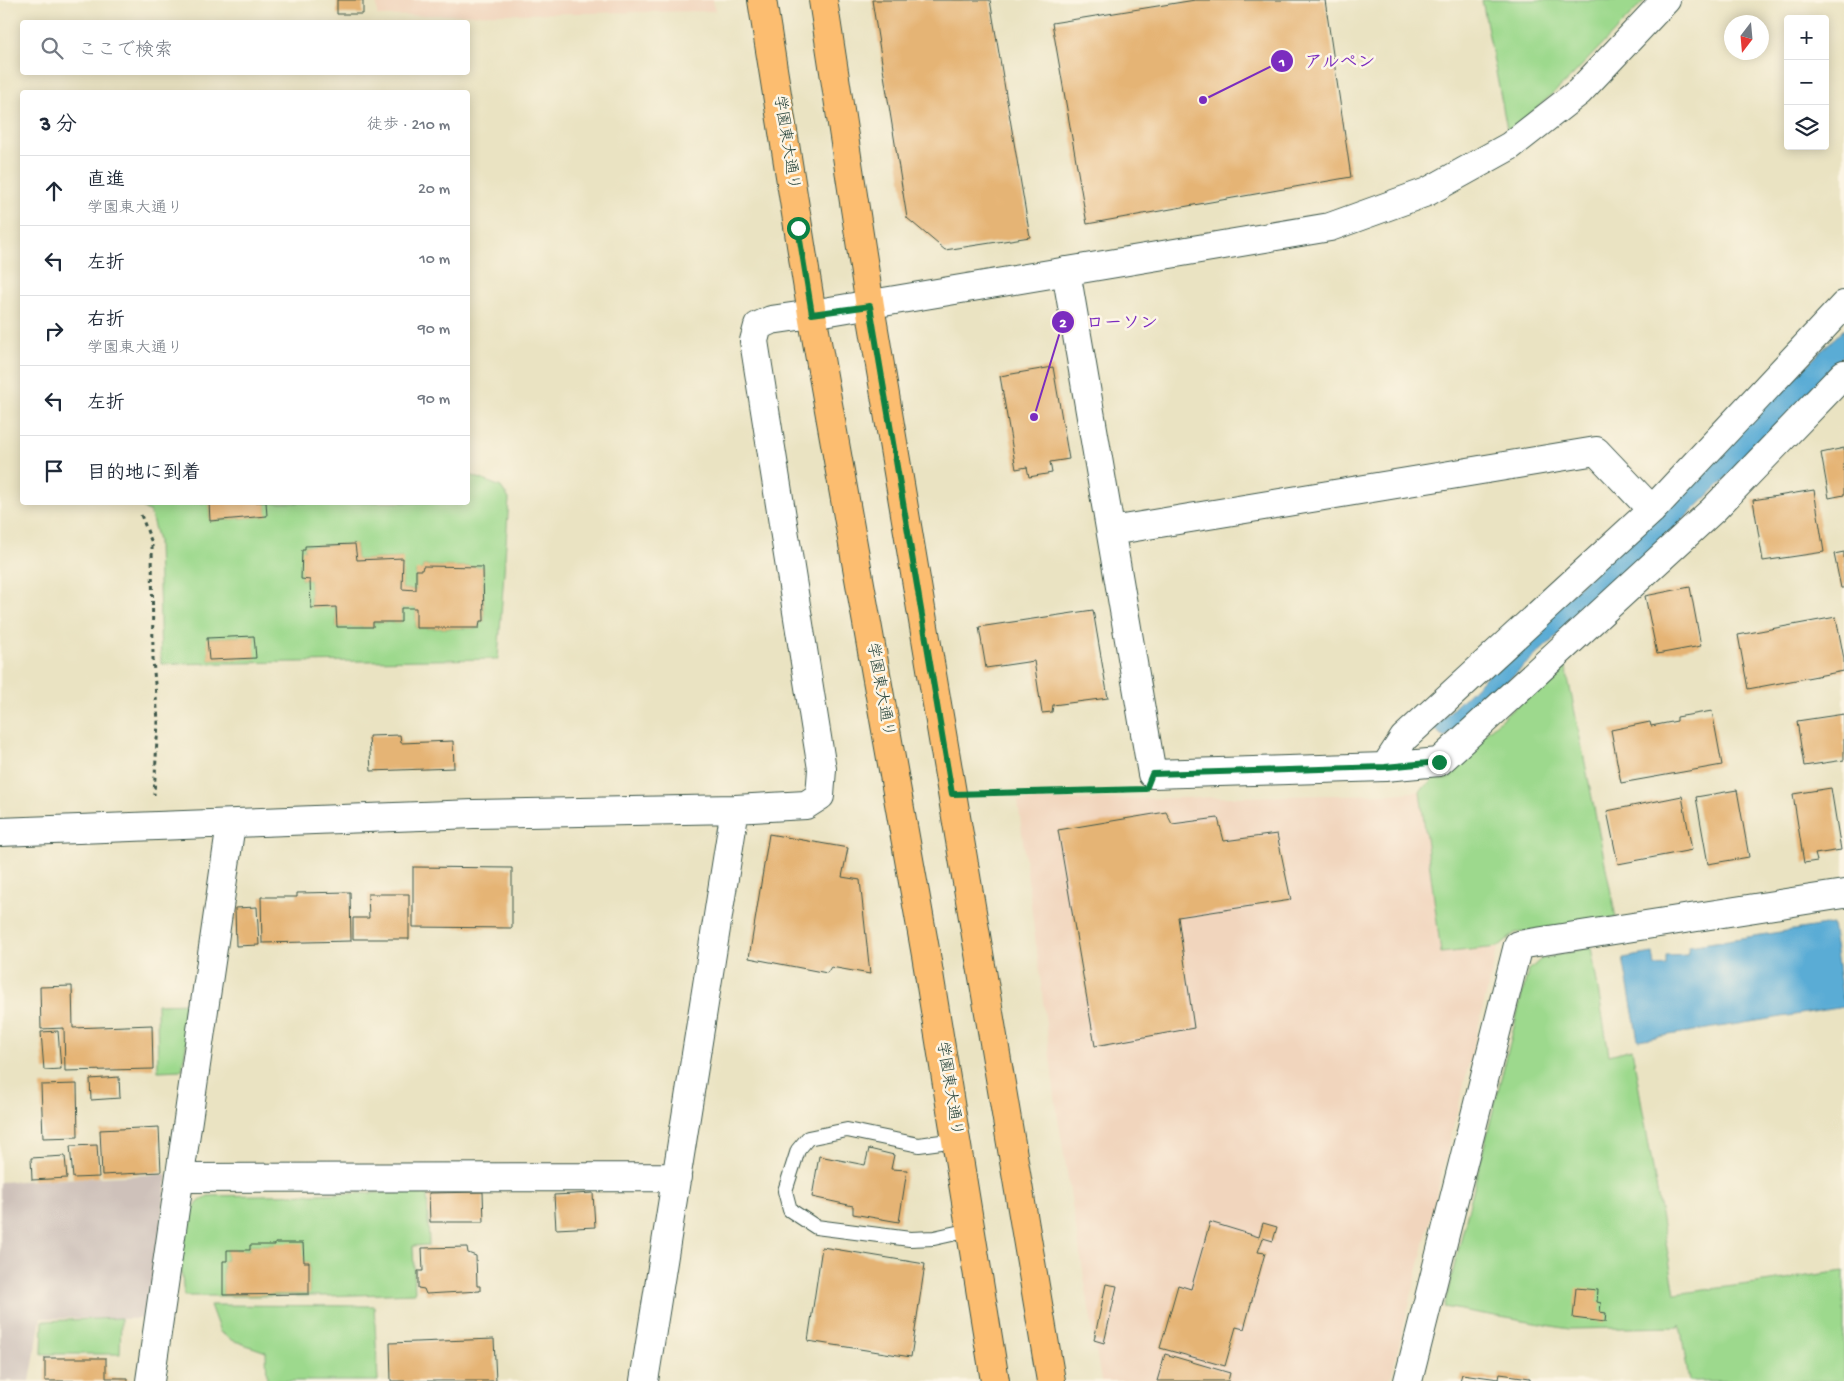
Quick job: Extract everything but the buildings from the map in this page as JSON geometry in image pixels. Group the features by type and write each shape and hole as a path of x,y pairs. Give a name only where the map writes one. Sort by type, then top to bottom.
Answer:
{"main road":[{"name":"学園東大通り","path":"762,0 812,314 926,955 995,1381"},
{"path":"823,0 870,306 1051,1381"}],"street":[{"path":"0,832 474,814 735,810 806,805 820,796 822,769 754,341 758,326 778,319 870,306 1330,227 1427,192 1510,146 1579,92 1666,0"},
{"path":"1066,271 1152,774 1385,767 1439,762 1713,510 1844,374"},
{"path":"1385,767 1404,738 1652,510 1844,305"},
{"path":"1111,531 1596,451 1652,510"},
{"path":"644,1381 735,810"},
{"path":"150,1381 231,824"},
{"path":"1408,1381 1518,945 1844,894"},
{"path":"180,1178 676,1177"}],"lane":[{"path":"956,1140 919,1145 847,1130 808,1138 798,1150 785,1191 790,1210 816,1227 910,1239 934,1238 970,1230"}],"path":[{"path":"141,515 152,543 152,659 158,722 152,827"},
{"path":"952,794 1146,789 1152,774"}],"shaded area":[{"path":"377,0 713,0 715,11 377,16"},
{"path":"1420,791 1441,953 1498,947 1390,1381 1101,1381 1057,1112 1018,801 1392,794"},
{"path":"167,1174 150,1319 41,1318 30,1381 0,1381 0,1182"}],"green space":[{"path":"1482,0 1645,0 1568,80 1508,134"},
{"path":"470,475 501,487 509,499 498,659 161,664 158,541 150,511 144,509 145,505 209,505 210,521 266,516 266,505 470,505","holes":["355,544 357,560 402,558 402,589 416,590 416,571 422,570 423,566 483,567 484,621 480,621 479,628 416,628 416,608 401,608 401,622 373,622 373,627 337,627 336,607 311,607 310,580 301,579 305,546","254,636 255,658 209,660 208,638"]},
{"path":"1565,663 1616,918 1515,933 1498,947 1441,953 1420,791"},
{"path":"1591,947 1609,1055 1632,1049 1675,1294 1844,1271 1844,1381 1689,1381 1680,1324 1679,1327 1569,1329 1444,1307 1528,971 1541,959"},
{"path":"193,1003 182,1070 158,1071 157,1004"},
{"path":"427,1192 429,1245 413,1246 415,1293 325,1296 184,1296 181,1255 184,1227 189,1214 197,1204 208,1196","holes":["250,1245 275,1245 304,1262 309,1262 309,1294 223,1294 223,1261 227,1261 227,1250 250,1250"]},
{"path":"210,1305 374,1306 378,1381 267,1381 266,1352 232,1340 220,1332"},
{"path":"121,1318 120,1354 42,1354 43,1321"}],"water":[{"path":"1844,329 1844,354 1735,469 1676,527 1445,738 1433,728"},
{"path":"1832,924 1844,1007 1638,1040 1623,958 1653,953 1655,966 1666,965 1666,956 1687,955 1689,946"}],"place":[{"name":"アルペン","path":"1203,100"},
{"name":"ローソン","path":"1034,417"}],"route":[{"path":"798,228 812,314 870,306 952,794 1146,789 1152,774 1385,767 1439,762"}]}
